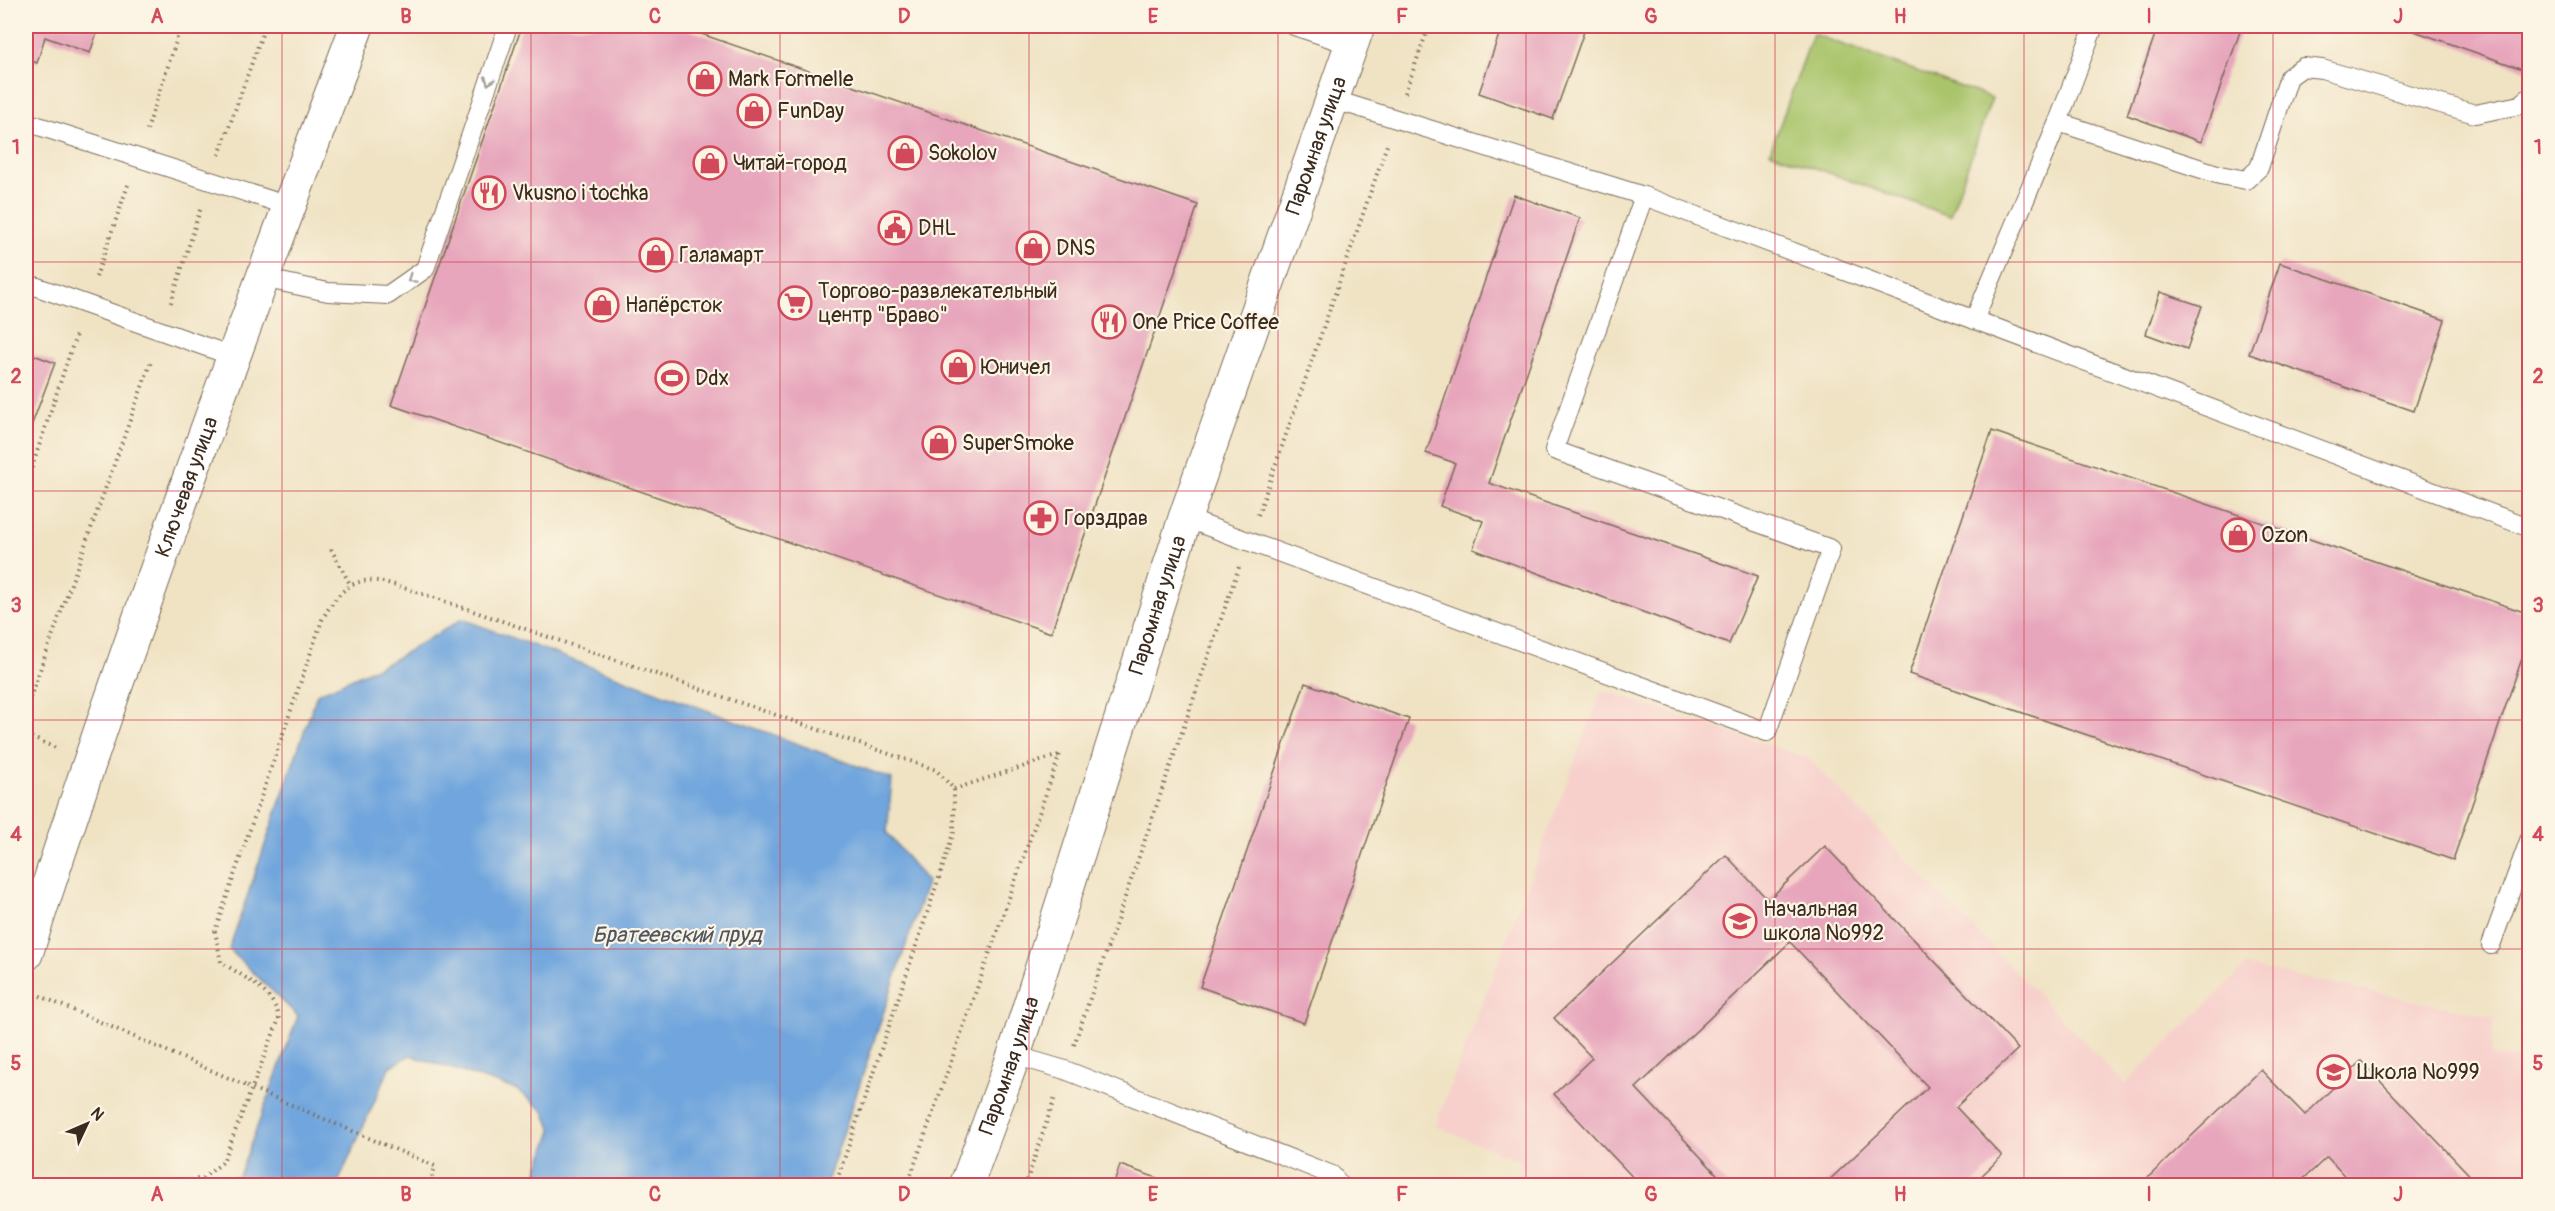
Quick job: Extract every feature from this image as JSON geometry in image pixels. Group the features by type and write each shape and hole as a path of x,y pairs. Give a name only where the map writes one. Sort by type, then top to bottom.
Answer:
{"street":[{"name":"Ключевая улица","path":"26,954 88,762 232,356 357,26"},
{"name":"Паромная улица","path":"966,1185 1014,1055 1185,518 1354,35"}],"lane":[{"path":"262,278 328,292 388,295 425,269 508,26"},
{"path":"1294,26 1354,35"},
{"path":"1974,320 2058,122 2094,26"},
{"path":"2058,122 2220,176 2246,180 2259,168 2289,77 2303,67 2322,69 2475,114 2520,105 2529,97"},
{"path":"1332,99 1644,196 2529,528"},
{"path":"26,122 289,206"},
{"path":"1185,518 1767,732 1831,549 1554,450 1644,196"},
{"path":"26,283 232,356"},
{"path":"2491,945 2529,838"},
{"path":"1014,1055 1065,1070 1332,1175 1341,1185"}],"path":[{"path":"26,485 181,26"},
{"path":"26,708 163,330 209,181 265,26"},
{"path":"1025,1185 1429,26"},
{"path":"331,549 350,584"},
{"path":"161,1185 203,1178 223,1162 279,1019 277,1006 267,994 220,962 215,931 322,620 333,600 350,584 368,578 457,605 936,770 954,789 954,831 945,862 835,1185"},
{"path":"907,1185 1060,754 954,789"},
{"path":"26,989 435,1166 429,1185"}],"shaded area":[{"name":"Начальная школа №992","path":"1602,690 1808,758 2125,1084 2246,966 2495,1017 2491,1056 2529,1060 2529,1185 1515,1185 1520,1161 1435,1126"}],"green space":[{"path":"1813,34 1992,98 1950,216 1770,152"}],"water":[{"name":"Братеевский пруд","path":"462,619 892,779 887,833 927,882 826,1185 532,1185 552,1131 544,1111 517,1090 410,1055 390,1067 337,1185 214,1185 239,1176 298,1016 229,949 317,694 393,660"}],"building":[{"path":"26,26 99,26 90,53 45,37 37,63 26,59"},
{"name":"Торгово-развлекательный центр \"Браво\"","path":"522,26 678,26 1198,205 1051,633 391,405"},
{"path":"1502,26 1586,26 1553,119 1479,93"},
{"path":"2158,26 2242,26 2201,142 2127,115"},
{"path":"2400,26 2530,26 2530,67 2528,71"},
{"path":"1514,195 1580,218 1489,483 1758,576 1729,644 1473,549 1483,521 1440,506 1455,463 1426,453"},
{"path":"2280,263 2445,320 2414,411 2249,354"},
{"path":"2160,292 2202,306 2187,349 2146,334"},
{"path":"26,352 55,363 26,440"},
{"path":"1992,431 2530,614 2530,635 2453,860 1909,674"},
{"path":"1305,683 1409,719 1304,1023 1200,987"},
{"path":"1825,846 2018,1049 1956,1107 2002,1156 1971,1186 1823,1186 1928,1087 1790,942 1636,1088 1728,1186 1641,1186 1554,1094 1592,1058 1554,1018 1726,855 1768,900"},
{"path":"2361,1061 2480,1186 2354,1186 2327,1157 2296,1186 2139,1186 2261,1070 2305,1115"},
{"path":"1120,1165 1177,1185 1177,1186 1113,1186"}],"place":[{"name":"Mark Formelle","path":"705,79"},
{"name":"FunDay","path":"754,111"},
{"name":"Sokolov","path":"905,153"},
{"name":"Читай-город","path":"710,163"},
{"name":"Vkusno i tochka","path":"489,193"},
{"name":"DHL","path":"895,228"},
{"name":"DNS","path":"1033,248"},
{"name":"Галамарт","path":"656,255"},
{"name":"Торгово-развлекательный центр \"Браво\"","path":"795,303"},
{"name":"Напёрсток","path":"602,305"},
{"name":"One Price Coffee","path":"1109,322"},
{"name":"Юничел","path":"958,367"},
{"name":"Ddx","path":"672,378"},
{"name":"SuperSmoke","path":"939,443"},
{"name":"Горздрав","path":"1041,518"},
{"name":"Ozon","path":"2238,535"},
{"name":"Начальная школа №992","path":"1740,921"},
{"name":"Школа №999","path":"2334,1072"}]}
